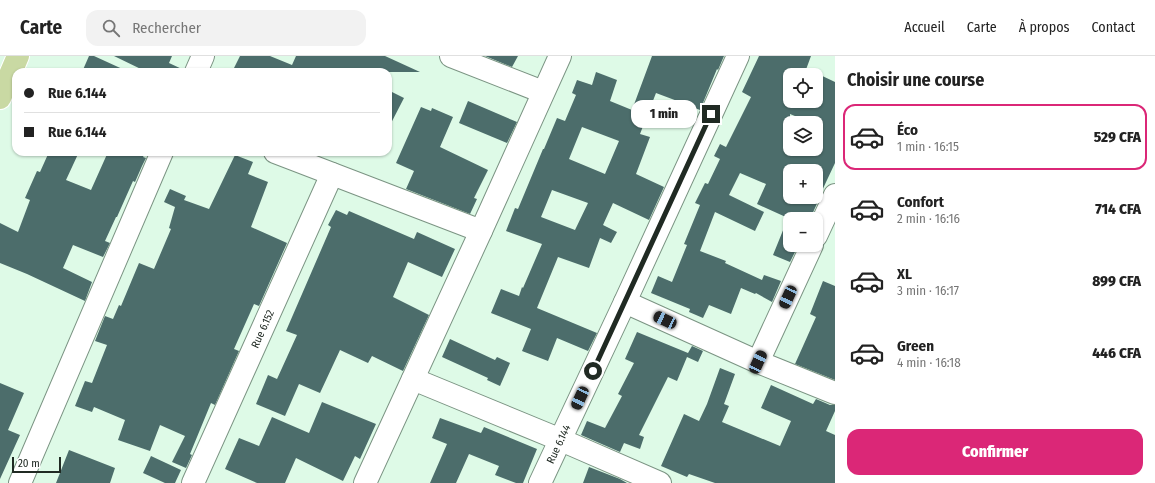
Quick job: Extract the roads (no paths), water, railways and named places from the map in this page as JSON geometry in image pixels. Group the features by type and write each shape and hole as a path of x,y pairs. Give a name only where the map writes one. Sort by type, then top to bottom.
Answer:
{"main road":[{"path":"13,68 18,56"},
{"path":"0,98 12,70"}],"street":[{"path":"198,68 203,56"},
{"path":"451,56 543,92"},
{"path":"365,483 482,231 560,56"},
{"name":"Rue 6.144","path":"540,483 738,56"},
{"path":"20,483 160,156"},
{"path":"285,156 482,231"},
{"name":"Rue 6.152","path":"193,483 332,174"},
{"path":"823,221 835,195"},
{"path":"758,362 809,252"},
{"path":"625,302 758,362 835,393"},
{"path":"413,379 561,440 660,483"}]}
